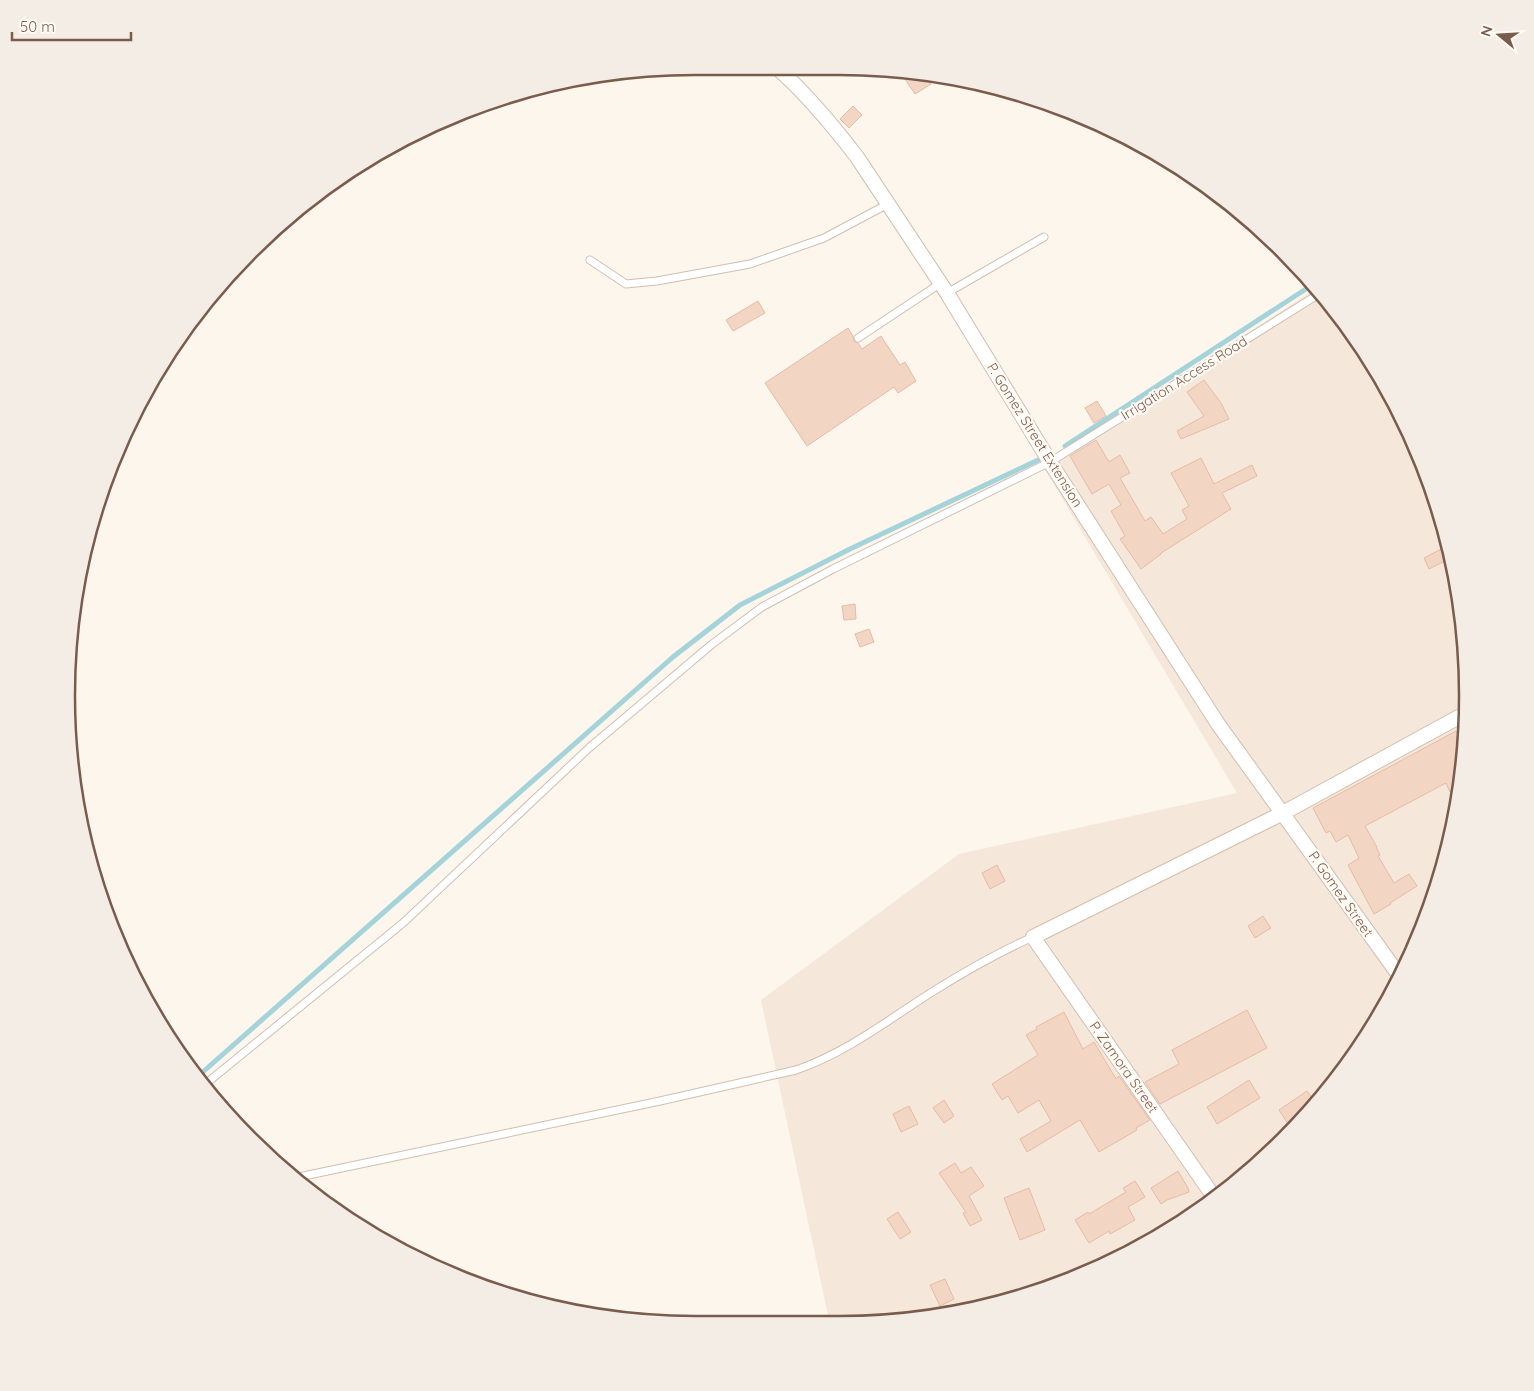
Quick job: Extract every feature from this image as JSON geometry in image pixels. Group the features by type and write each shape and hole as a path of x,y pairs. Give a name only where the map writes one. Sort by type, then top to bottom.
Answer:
{"street":[{"name":"P. Gomez Street Extension","path":"785,75 842,137 857,157 944,288 1050,462 1218,724 1284,813"},
{"path":"1033,937 1284,813 1458,717"},
{"name":"P. Gomez Street","path":"1284,813 1395,970"},
{"name":"P. Zamora Street","path":"1033,937 1210,1192"}],"lane":[{"path":"590,260 626,284 657,281 750,264 824,238 888,204"},
{"path":"858,338 944,288 1044,237"},
{"name":"Irrigation Access Road","path":"209,1081 402,923 589,748 711,645 762,607 833,569 1050,462 1314,297"},
{"path":"303,1176 660,1101 796,1070 816,1063 880,1028 933,992 1033,937"}],"shaded area":[{"path":"1310,292 1354,351 1376,385 1395,421 1412,458 1426,496 1447,574 1458,655 1458,736 1454,776 1438,856 1412,933 1376,1006 1354,1040 1305,1105 1248,1162 1216,1188 1149,1233 1076,1269 1038,1283 999,1295 919,1311 879,1315 828,1316 761,1000 959,854 1237,793 1044,468"}],"building":[{"path":"905,79 930,82 931,84 915,94"},
{"path":"853,106 862,115 849,128 840,119"},
{"path":"758,301 765,313 733,331 726,320"},
{"path":"848,328 854,341 862,349 881,336 900,365 905,362 916,381 898,393 894,387 807,446 765,383"},
{"path":"1204,380 1221,403 1229,419 1181,439 1177,431 1204,416 1187,392"},
{"path":"1097,401 1106,416 1094,423 1085,408"},
{"path":"1096,440 1109,462 1120,455 1130,473 1120,478 1145,521 1151,517 1163,534 1187,519 1182,510 1189,506 1171,473 1201,458 1214,484 1252,465 1257,476 1222,493 1231,509 1161,553 1141,569 1120,539 1125,536 1111,511 1121,505 1109,484 1092,494 1070,456"},
{"path":"1441,549 1444,561 1429,569 1424,558"},
{"path":"855,604 856,619 844,620 842,606"},
{"path":"869,629 874,642 860,647 855,634"},
{"path":"1456,731 1458,735 1451,791 1446,783 1365,826 1377,847 1380,855 1378,856 1394,883 1409,874 1417,886 1374,914 1348,865 1359,858 1348,835 1336,842 1330,831 1326,833 1313,808"},
{"path":"997,865 1005,881 990,889 982,873"},
{"path":"1263,916 1271,928 1255,938 1248,926"},
{"path":"1247,1010 1267,1048 1160,1104 1145,1082 1179,1064 1172,1050"},
{"path":"1064,1012 1083,1049 1094,1042 1116,1079 1119,1076 1150,1120 1136,1128 1137,1130 1099,1152 1080,1120 1027,1152 1020,1139 1051,1121 1039,1100 1018,1113 1008,1096 1002,1100 992,1084 1038,1055 1026,1035 1037,1029 1036,1027"},
{"path":"1249,1080 1260,1098 1217,1124 1207,1107"},
{"path":"1307,1091 1311,1097 1288,1123 1279,1110"},
{"path":"944,1100 954,1116 944,1123 933,1108"},
{"path":"909,1106 918,1124 901,1132 893,1114"},
{"path":"955,1163 961,1173 971,1167 984,1186 969,1196 982,1220 970,1226 963,1213 966,1212 939,1173"},
{"path":"1178,1171 1189,1192 1161,1204 1151,1188"},
{"path":"1135,1181 1145,1197 1128,1207 1135,1220 1110,1234 1109,1231 1089,1243 1075,1220 1126,1192 1123,1188"},
{"path":"1029,1188 1045,1230 1020,1240 1004,1198"},
{"path":"898,1212 911,1232 900,1239 887,1219"},
{"path":"945,1279 954,1299 940,1306 930,1285"}],"waterway":[{"path":"1065,446 1307,288"},
{"path":"202,1072 673,657 740,605 850,549 1038,460"}]}
